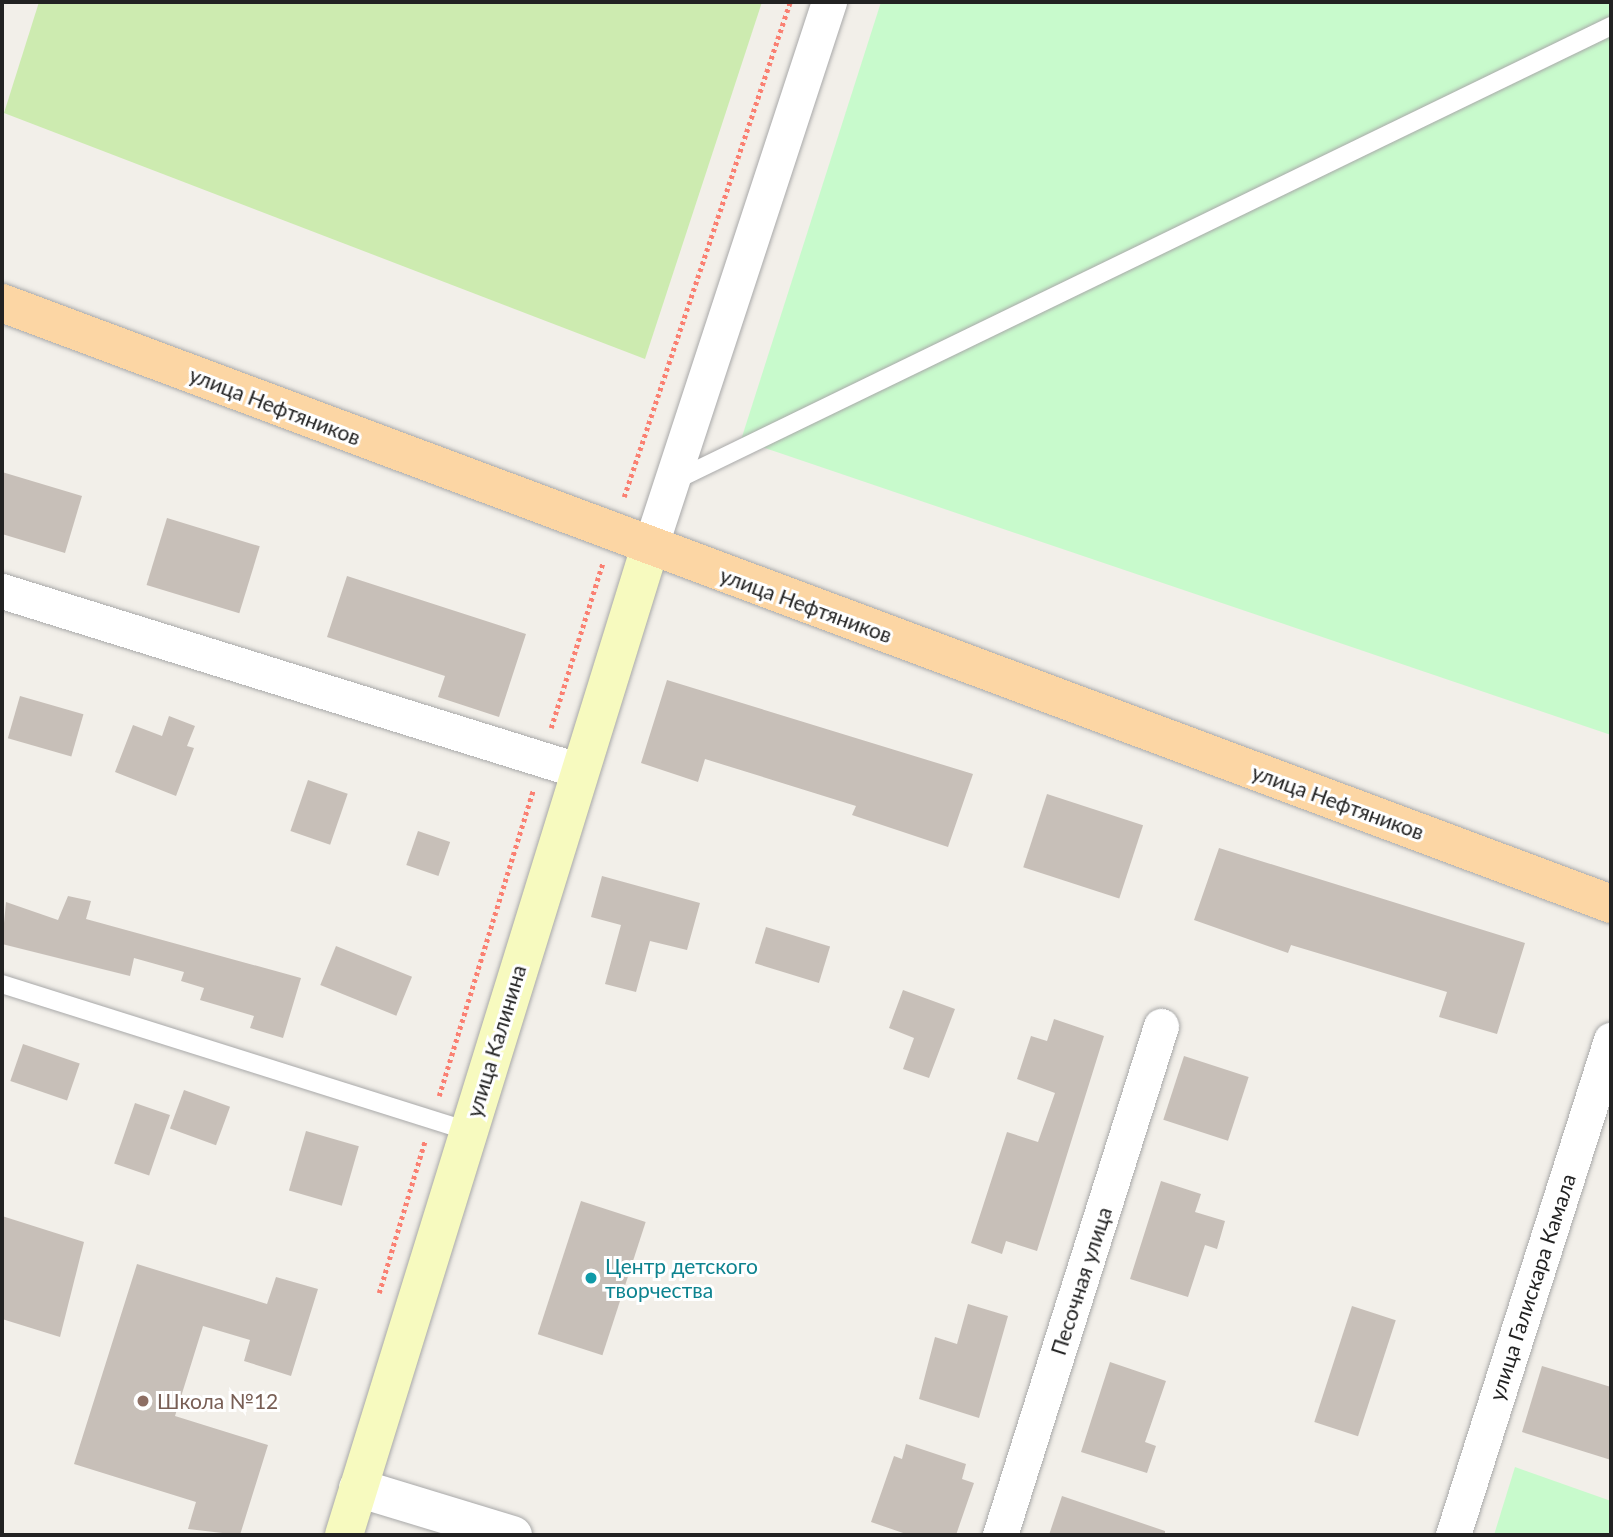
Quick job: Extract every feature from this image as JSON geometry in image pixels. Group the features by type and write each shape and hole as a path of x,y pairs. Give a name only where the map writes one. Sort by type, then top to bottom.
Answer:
{"main road":[{"name":"улица Нефтяников","path":"2,303 1611,904"},
{"name":"улица Калинина","path":"344,1535 577,770 650,547"}],"street":[{"path":"650,547 829,2"},
{"path":"2,591 577,770"},
{"name":"Песочная улица","path":"1000,1535 1161,1026"},
{"name":"улица Галискара Камала","path":"1453,1535 1611,1040"},
{"path":"358,1488 513,1535"}],"lane":[{"path":"671,483 1611,26"},
{"path":"2,984 469,1131"}],"green space":[{"path":"39,2 762,2 645,359 4,113"},
{"path":"881,2 1611,2 1611,735 741,440"},
{"path":"1515,1467 1611,1501 1611,1535 1494,1535"}],"building":[{"path":"2,472 82,496 65,553 2,534"},
{"path":"167,518 260,546 239,613 147,585"},
{"path":"347,576 526,634 499,717 438,697 445,676 327,637"},
{"path":"667,680 973,774 948,847 852,815 856,806 705,759 698,782 641,763"},
{"path":"20,696 83,714 71,756 8,738"},
{"path":"169,716 195,726 187,746 194,748 176,796 115,772 133,725 162,736"},
{"path":"308,780 348,794 330,845 290,831"},
{"path":"1047,794 1143,825 1119,898 1023,867"},
{"path":"418,831 450,842 438,876 406,865"},
{"path":"1219,848 1525,943 1497,1034 1439,1017 1447,992 1291,945 1288,953 1194,920"},
{"path":"602,876 700,903 687,950 650,941 636,992 605,984 621,925 591,917"},
{"path":"68,896 91,901 86,919 301,978 283,1038 250,1028 254,1016 200,1000 204,988 181,981 184,972 134,958 130,976 2,944 6,902 58,920"},
{"path":"766,927 830,947 819,983 755,963"},
{"path":"336,946 412,977 396,1016 320,985"},
{"path":"903,990 955,1009 929,1078 903,1069 914,1038 889,1028"},
{"path":"1054,1019 1104,1036 1037,1251 1006,1241 1002,1254 971,1243 1007,1132 1038,1142 1055,1093 1017,1079 1031,1036 1047,1041"},
{"path":"23,1044 80,1064 67,1100 10,1081"},
{"path":"1184,1056 1249,1077 1228,1141 1163,1120"},
{"path":"184,1090 230,1107 216,1145 170,1129"},
{"path":"135,1103 170,1115 149,1176 114,1164"},
{"path":"306,1131 359,1146 342,1206 289,1191"},
{"path":"1161,1181 1201,1194 1195,1212 1225,1221 1217,1249 1205,1245 1188,1297 1130,1279"},
{"name":"Центр детского творчества","path":"581,1201 646,1222 602,1355 538,1334"},
{"path":"2,1216 84,1242 60,1337 2,1319"},
{"path":"137,1264 267,1304 276,1277 318,1289 291,1376 244,1361 250,1340 203,1326 175,1416 268,1445 240,1535 188,1529 196,1502 74,1464"},
{"path":"968,1304 1008,1316 979,1418 919,1399 935,1337 957,1344"},
{"path":"1352,1306 1396,1320 1358,1436 1314,1422"},
{"path":"1110,1362 1166,1381 1145,1442 1156,1446 1147,1473 1081,1452"},
{"path":"1542,1366 1611,1387 1611,1460 1522,1432"},
{"path":"906,1444 966,1464 962,1479 974,1483 956,1535 909,1535 871,1522 894,1456 902,1459"},
{"path":"1062,1496 1165,1531 1165,1535 1049,1535"}],"place":[{"name":"Центр детского творчества","path":"591,1278"},
{"name":"Школа №12","path":"143,1401"}]}
